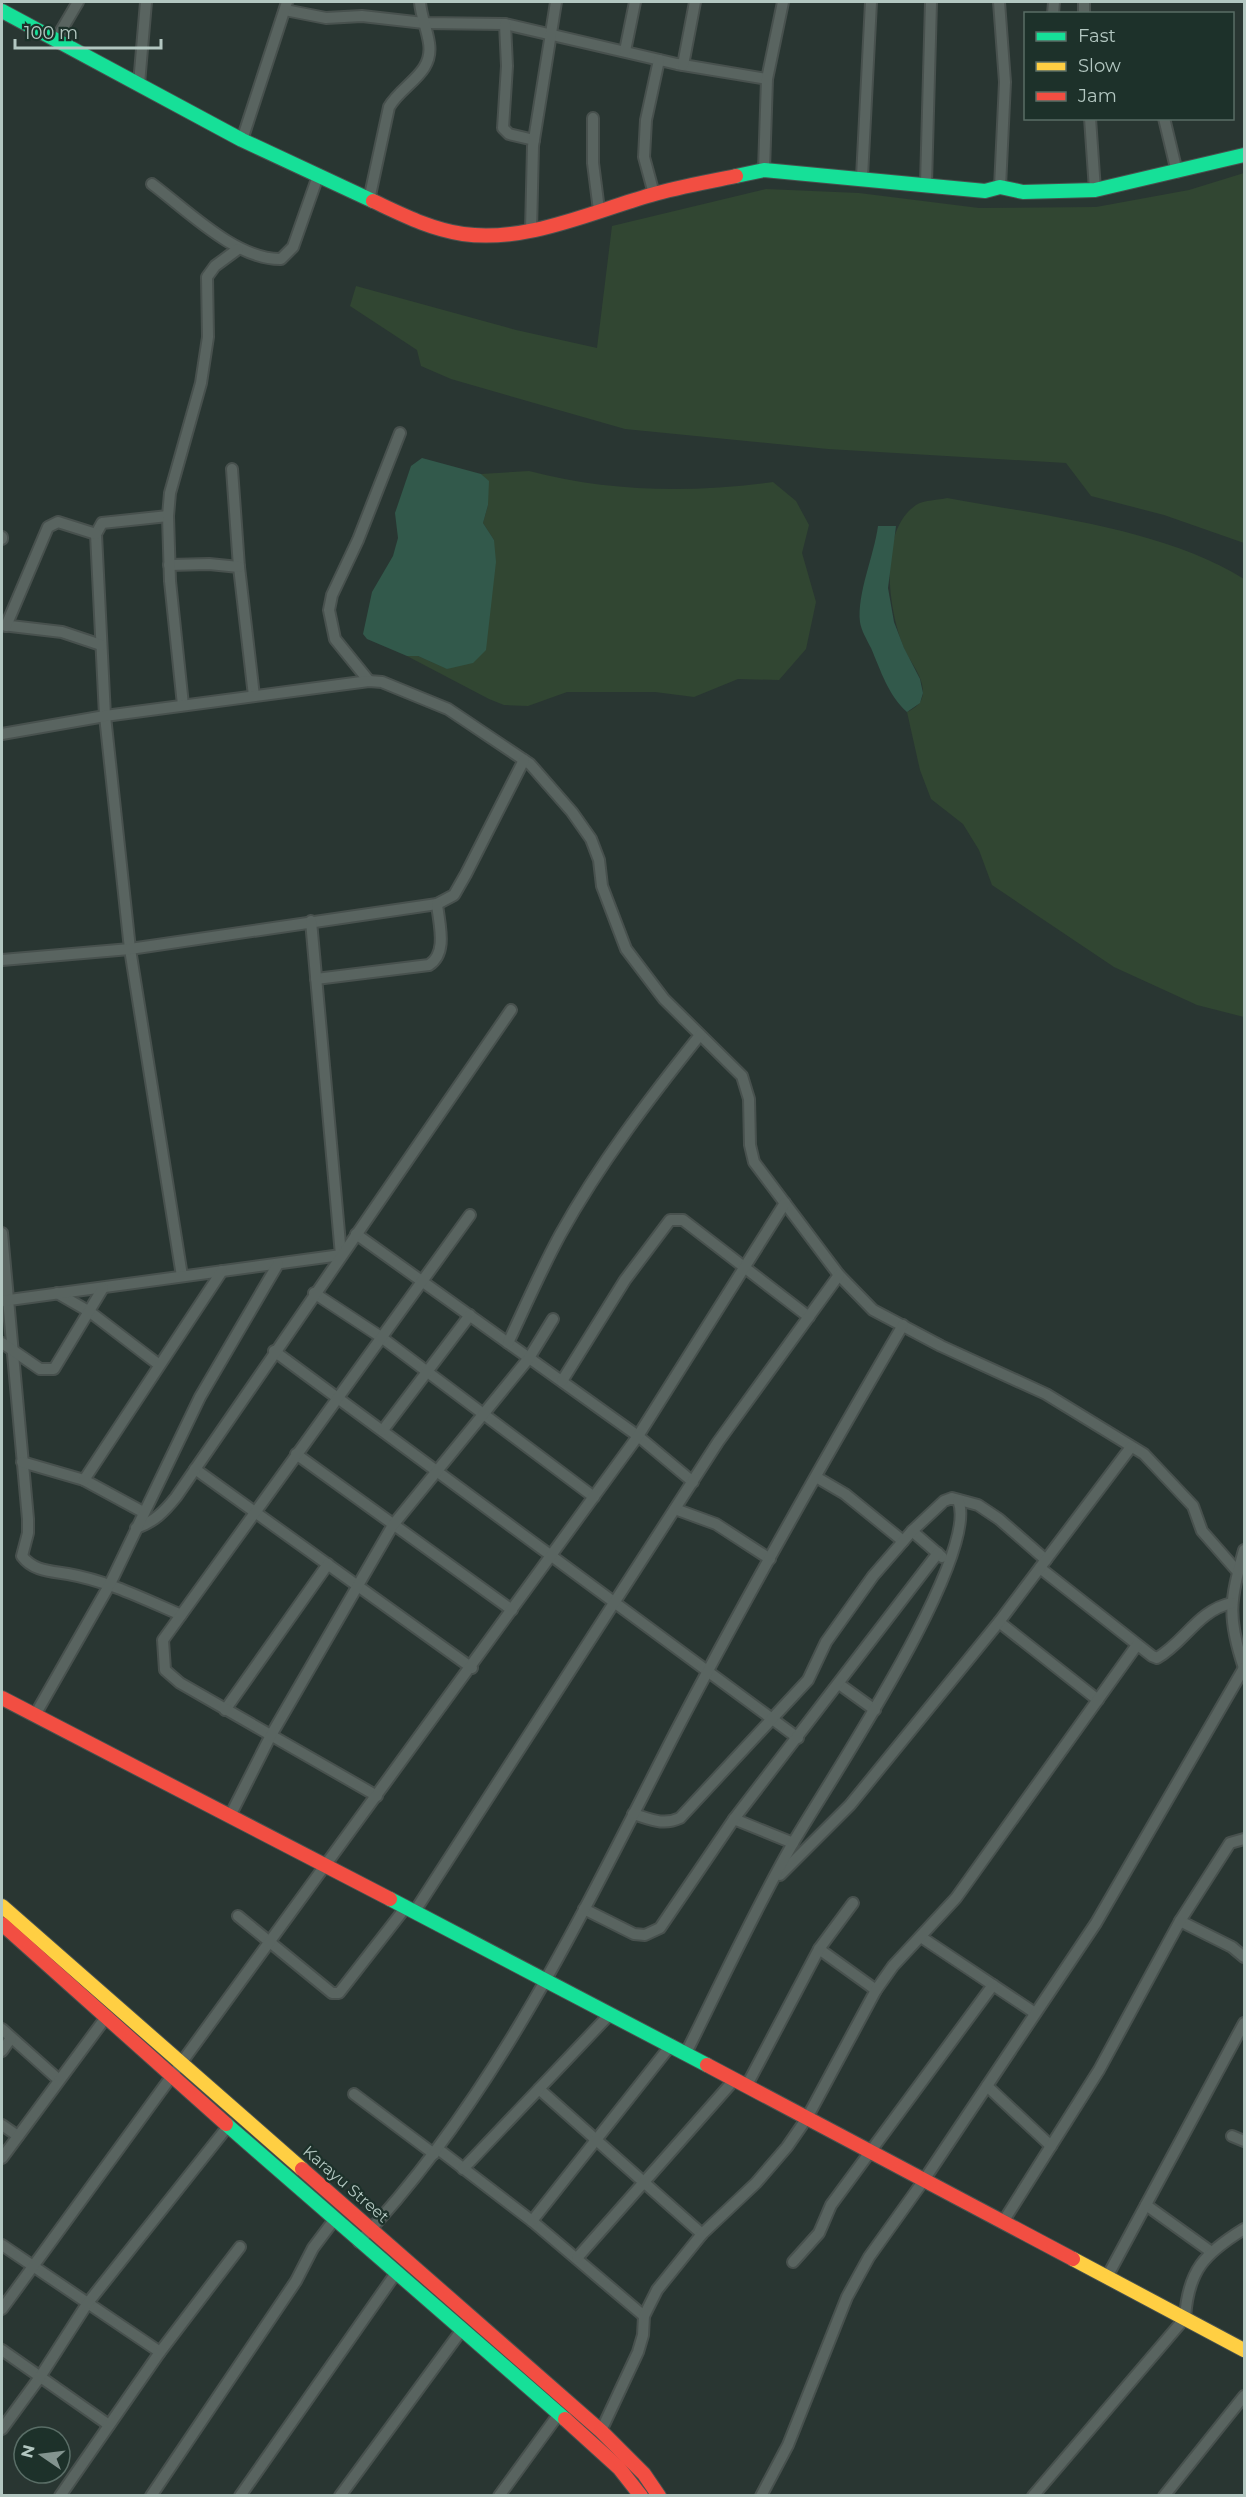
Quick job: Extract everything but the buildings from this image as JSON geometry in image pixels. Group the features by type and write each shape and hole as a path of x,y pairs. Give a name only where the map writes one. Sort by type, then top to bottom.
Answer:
{"street":[{"path":"55,41 78,2"},
{"path":"139,84 146,2"},
{"path":"369,200 389,107 396,95 421,74 430,58 430,44 420,2"},
{"path":"531,231 534,140 556,2"},
{"path":"625,51 635,2"},
{"path":"683,65 695,2"},
{"path":"764,170 767,79 783,2"},
{"path":"862,177 871,2"},
{"path":"926,184 931,2"},
{"path":"999,2 1005,82 1000,187"},
{"path":"242,140 286,6 326,18 362,16 424,23 505,24 659,60 767,79"},
{"path":"2,11 242,140 427,226 464,234 498,236 531,231 654,194 764,170 862,177 985,191 1000,187 1023,192 1095,190 1245,154"},
{"path":"505,24 507,66 503,128 509,134 534,140"},
{"path":"654,194 644,156 646,120 659,60"},
{"path":"593,118 593,163 599,210"},
{"path":"1090,120 1095,190"},
{"path":"1164,120 1177,172"},
{"path":"152,184 238,249 268,259 281,259 293,247 318,176"},
{"path":"183,705 169,565 170,493 201,383 208,337 207,277 215,266 238,249"},
{"path":"369,681 335,639 329,610 332,595 358,540 400,433"},
{"path":"232,469 239,567 254,696"},
{"path":"168,516 102,523 96,534 105,716 130,949 182,1276"},
{"path":"96,534 58,522 48,527 4,626 62,632 101,645"},
{"path":"169,565 209,564 239,567"},
{"path":"2,734 105,716 369,681 382,682 448,709 524,760 572,812 591,839 599,860 602,886 626,950 664,999 742,1076 749,1099 750,1145 754,1162 839,1275 873,1310 941,1346 1046,1394 1144,1454 1193,1506 1202,1531 1238,1572"},
{"path":"2,960 130,949 437,904 454,895 524,760"},
{"path":"316,979 429,965 439,955 441,947 437,904"},
{"path":"311,921 341,1255"},
{"path":"136,1528 149,1524 162,1514 195,1469 274,1351 511,1010"},
{"path":"508,1343 560,1235 588,1189 634,1118 700,1035"},
{"path":"2,2309 472,1668 638,1436 785,1203"},
{"path":"377,1796 270,1737 180,1683 165,1670 163,1640 470,1215"},
{"path":"562,1381 625,1280 670,1220 683,1220 743,1269 809,1317"},
{"path":"2,1233 5,1300 13,1350 28,1533 22,1556 27,1564 39,1569 110,1584 181,1615"},
{"path":"356,1234 638,1436 693,1482"},
{"path":"5,1300 341,1255"},
{"path":"34,1715 110,1584 200,1397 278,1263"},
{"path":"84,1480 158,1364 222,1271"},
{"path":"238,1916 328,1992 339,1993 411,1909 693,1482 839,1275"},
{"path":"2,1343 40,1369 54,1369 103,1288"},
{"path":"57,1293 90,1312 158,1364"},
{"path":"314,1293 381,1337 483,1416 594,1497"},
{"path":"383,1430 470,1315"},
{"path":"230,1816 270,1737 393,1525 529,1358 553,1319"},
{"path":"359,2242 436,2152 548,1980 708,1671 903,1325"},
{"path":"274,1351 798,1738"},
{"path":"772,1884 850,1805 999,1622 1131,1447"},
{"path":"296,1454 512,1611"},
{"path":"22,1462 84,1480 143,1512"},
{"path":"195,1469 472,1668"},
{"path":"816,1477 845,1494 903,1541"},
{"path":"633,1814 658,1822 670,1823 680,1818 808,1680 826,1642 873,1576 912,1531 944,1501 952,1498 978,1505 999,1519 1043,1564 1137,1645 1158,1658 1201,1617 1221,1605 1232,1603"},
{"path":"686,2053 793,1843 875,1710 949,1563 961,1518 962,1508 958,1500"},
{"path":"675,1509 716,1524 770,1559"},
{"path":"912,1531 949,1563"},
{"path":"761,2496 788,2445 847,2298 869,2257 924,2180 1096,1923 1244,1668 1236,1641 1232,1603 1245,1550"},
{"path":"584,1909 634,1934 645,1935 660,1928 734,1819 938,1553"},
{"path":"225,1710 328,1564"},
{"path":"999,1622 1098,1700"},
{"path":"600,2431 638,2352 644,2335 644,2316 657,2290 702,2234 756,2183 807,2118 876,1990 893,1966 962,1890 1137,1645"},
{"path":"839,1684 875,1710"},
{"path":"2,1698 548,1980 1245,2350"},
{"path":"734,1819 793,1843"},
{"path":"1003,2222 1099,2070 1180,1921 1230,1843 1245,1839"},
{"path":"577,2258 741,2082 819,1949 853,1903"},
{"name":"Karayu Street","path":"2,1906 600,2431 644,2474 659,2496"},
{"path":"1180,1921 1232,1947 1245,1957"},
{"name":"Karayu Street","path":"2,1924 334,2220 619,2468 641,2496"},
{"path":"921,1937 1035,2013"},
{"path":"819,1949 876,1990"},
{"path":"793,2262 819,2233 831,2205 993,1985"},
{"path":"463,2169 610,2014"},
{"path":"2,2158 107,2016"},
{"path":"1107,2277 1245,2023"},
{"path":"2,2029 6,2038 59,2080"},
{"path":"2,2051 6,2038"},
{"path":"532,2221 671,2045"},
{"path":"987,2086 1051,2146"},
{"path":"539,2089 702,2234"},
{"path":"354,2094 463,2169 532,2221 644,2316"},
{"path":"2,2125 18,2136"},
{"path":"2,2429 40,2377 87,2304 229,2125"},
{"path":"1232,2136 1245,2142"},
{"path":"1146,2205 1210,2251"},
{"path":"151,2496 296,2281 313,2248 334,2220"},
{"path":"1033,2496 1185,2318 1186,2299 1196,2272 1210,2251 1245,2229"},
{"path":"2,2245 160,2352"},
{"path":"60,2496 160,2352 240,2247"},
{"path":"240,2496 396,2273"},
{"path":"340,2496 461,2331"},
{"path":"2,2350 110,2425"},
{"path":"1164,2496 1245,2396"},
{"path":"499,2496 558,2415"}],"shaded area":[{"path":"1244,173 1244,543 1164,515 1091,496 1066,463 828,449 625,429 451,379 421,366 417,350 350,306 356,286 516,330 597,348 612,226 766,189 859,193 979,208 1096,207 1189,190"},
{"path":"422,458 481,474 489,481 488,505 483,523 494,540 496,562 486,650 473,663 447,669 418,656 407,656 367,639 363,634 372,592 393,556 398,538 395,513 411,466"},
{"path":"529,471 620,487 712,488 773,482 796,501 809,525 802,553 816,602 806,649 779,680 738,679 694,697 655,692 567,692 528,706 504,705 489,699 407,656 418,656 448,669 494,540 483,523 488,505 488,481 481,474"},
{"path":"947,498 1061,518 1139,536 1212,562 1244,579 1244,1017 1197,1005 1114,967 992,885 979,850 963,824 931,799 920,770 907,712 916,707 923,696 918,674 903,646 893,612 891,551 904,517 916,505"},
{"path":"878,526 896,526 888,588 894,622 920,679 923,693 920,703 907,712 895,698 886,682 860,622 863,587"}],"traffic: fast":[{"path":"2,11 242,140 373,201"},
{"path":"736,176 764,170 985,191 1000,187 1023,192 1095,190 1244,155"},
{"path":"390,1899 707,2065"},
{"path":"226,2124 565,2419"}],"traffic: slow":[{"path":"2,1906 302,2169"},
{"path":"1073,2259 1244,2350"}],"traffic: jam":[{"path":"373,201 439,229 487,236 534,230 661,192 736,176"},
{"path":"2,1698 390,1899"},
{"path":"2,1924 226,2124"},
{"path":"707,2065 1073,2259"},
{"path":"302,2169 601,2431 644,2474 659,2496"},
{"path":"565,2419 619,2468 641,2496"}]}
